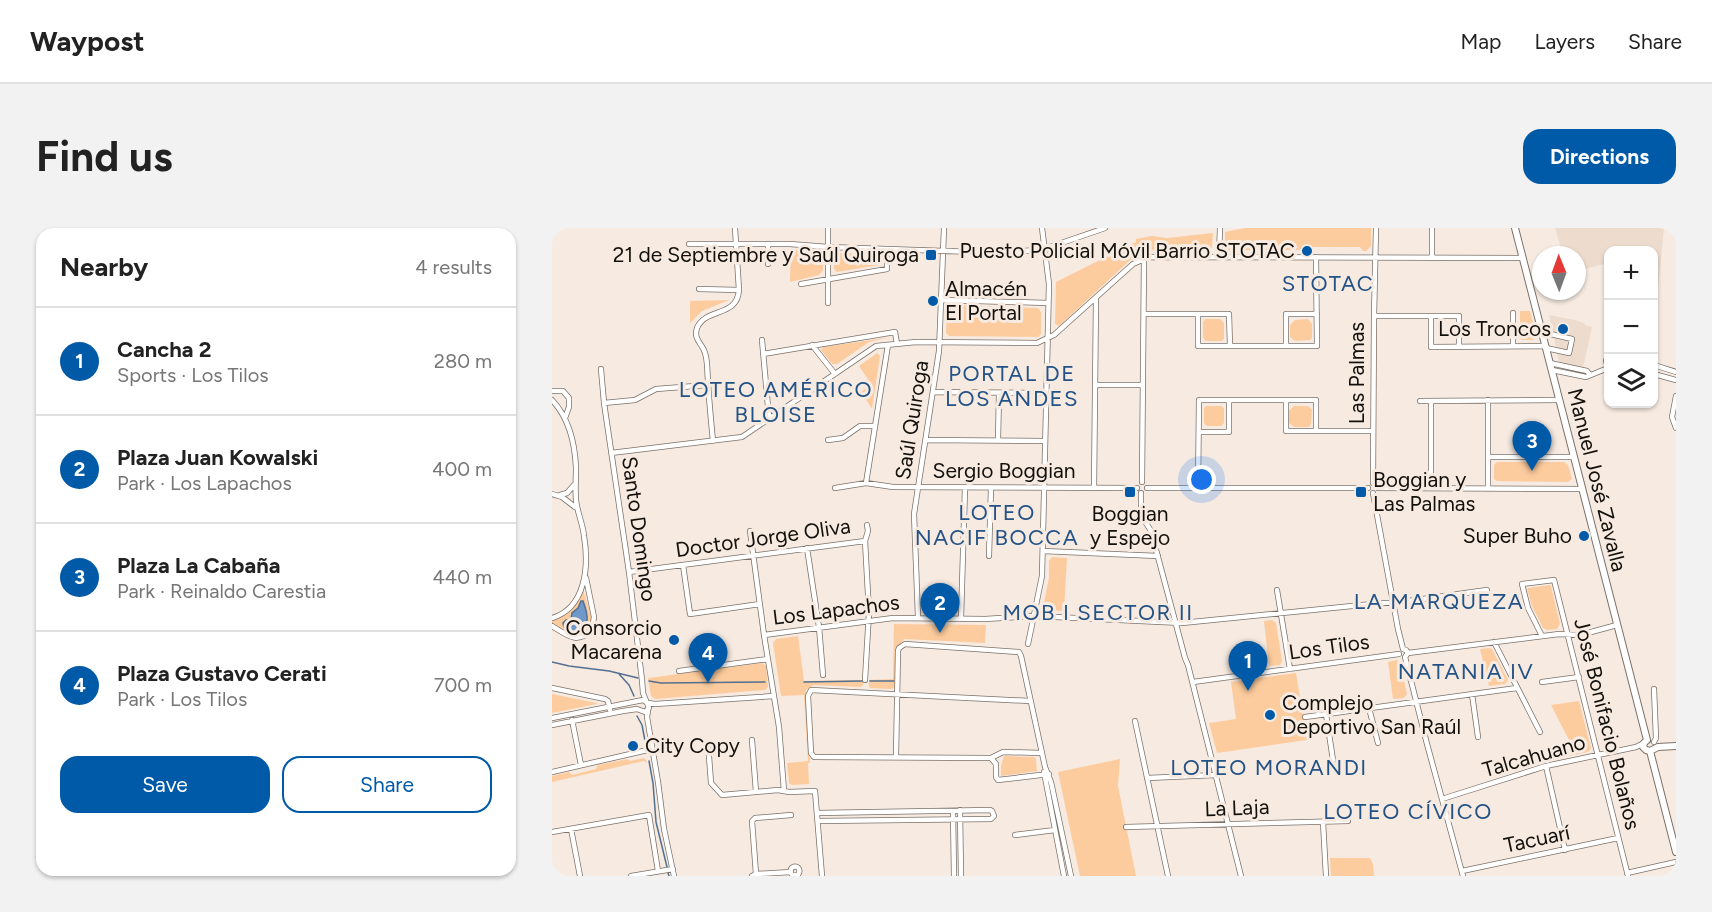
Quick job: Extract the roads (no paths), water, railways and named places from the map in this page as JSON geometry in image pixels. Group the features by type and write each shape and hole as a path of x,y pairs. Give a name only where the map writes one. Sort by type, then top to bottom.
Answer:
{"street":[{"path":"713,441 705,354 697,341 697,328 708,317 734,305 737,298 739,290 735,228"},
{"path":"828,228 828,303"},
{"name":"Saúl Quiroga","path":"918,617 914,514 940,342 944,228"},
{"path":"1028,644 1042,576 1043,550 1049,284 1042,228"},
{"path":"689,244 790,244 1005,253 1044,249 1105,228"},
{"path":"1219,257 1220,228"},
{"name":"Las Palmas","path":"1373,483 1376,228"},
{"path":"1432,228 1432,258"},
{"name":"Manuel José Zavalla","path":"1515,228 1676,852"},
{"path":"768,244 768,264"},
{"path":"801,284 886,269 887,249"},
{"path":"611,453 742,437 872,348 916,342 1037,343 1047,340 1133,264 1144,258 1154,256 1523,258"},
{"path":"1198,314 1198,346 1317,346 1317,257"},
{"path":"1142,483 1144,258"},
{"path":"699,290 739,290"},
{"path":"1094,488 1096,298"},
{"path":"941,300 1048,303"},
{"path":"1513,313 1513,346"},
{"path":"1144,314 1229,314 1230,346"},
{"path":"1286,346 1286,314 1317,314"},
{"path":"1374,316 1459,316 1459,347"},
{"path":"1431,316 1431,347 1546,347 1569,353 1572,339 1542,332"},
{"path":"763,354 895,332 897,344"},
{"path":"762,340 769,418"},
{"path":"812,345 835,374"},
{"path":"866,483 888,345"},
{"path":"1551,366 1567,373 1586,377 1604,368"},
{"path":"1551,366 1587,371 1590,375"},
{"path":"1658,367 1676,372"},
{"name":"Santo Domingo","path":"601,369 645,704 664,829 675,876"},
{"path":"1658,375 1676,380"},
{"path":"604,403 635,400 656,389 708,385"},
{"path":"1095,385 1143,385"},
{"path":"552,391 563,391 570,398 564,419"},
{"path":"933,392 1046,393"},
{"path":"998,440 999,393"},
{"path":"1676,396 1672,417 1676,428"},
{"path":"552,400 560,410 570,431 575,452 577,508 584,535 585,572 594,617 592,630 578,638 571,637 552,626"},
{"path":"1198,488 1199,400 1316,400 1316,431"},
{"path":"1199,432 1229,432 1229,400"},
{"path":"1286,400 1286,431 1373,431"},
{"path":"1420,400 1560,400"},
{"path":"1431,400 1431,488"},
{"path":"1488,400 1488,489"},
{"path":"828,440 843,438 860,426 875,426"},
{"path":"926,440 1045,441"},
{"path":"1488,457 1574,457"},
{"name":"Sergio Boggian","path":"835,488 866,483 893,487 1137,488"},
{"path":"1142,483 1146,484 1147,488"},
{"path":"1142,483 1138,484 1137,488 1142,493"},
{"path":"1368,488 1373,483 1378,485 1378,488"},
{"path":"555,495 567,493 575,484"},
{"path":"961,618 965,488"},
{"path":"989,556 991,488"},
{"path":"1241,876 1193,682 1151,531 1141,515 1142,493 1147,488 1368,488"},
{"path":"1368,488 1373,493 1404,653 1462,873"},
{"path":"1378,488 1582,489"},
{"path":"1373,493 1377,492 1378,488"},
{"path":"555,495 566,499 577,508"},
{"path":"865,680 868,621 865,541 867,525"},
{"path":"750,531 779,727 784,791"},
{"name":"Doctor Jorge Oliva","path":"629,572 865,541"},
{"path":"807,549 819,627 823,675"},
{"path":"1043,550 1158,556"},
{"name":"Los Lapachos","path":"683,565 690,614 760,604"},
{"path":"552,618 563,614 573,605 581,590 585,572"},
{"name":"José Bonifacio Bolaños","path":"1542,636 1528,608 1522,584 1554,580 1627,874"},
{"path":"1277,590 1290,669"},
{"name":"Los Lapachos","path":"764,635 893,618 918,617 985,619 1034,616 1176,622 1393,603 1487,590"},
{"name":"Los Tilos","path":"1193,682 1542,636 1580,635 1617,624"},
{"path":"1494,642 1540,732"},
{"path":"896,756 899,648 905,644 1017,651 1021,657 1045,767 1054,830 1064,876"},
{"path":"679,671 768,659"},
{"path":"1542,682 1579,677"},
{"path":"552,688 604,699 608,701 611,713"},
{"path":"1305,717 1517,688"},
{"path":"1649,746 1656,738 1654,689"},
{"path":"1030,701 814,690 809,692 808,696 811,753 813,756 991,758 1003,752 1042,753"},
{"path":"1472,694 1478,737"},
{"path":"552,718 610,707 774,696"},
{"path":"645,704 638,705 640,711 647,717"},
{"path":"552,725 611,713 645,712 645,704"},
{"path":"1369,708 1378,743"},
{"path":"571,714 581,765"},
{"path":"1326,714 1333,760"},
{"path":"1135,721 1168,876"},
{"path":"752,740 756,792"},
{"path":"708,743 711,783 722,795 815,791 822,876"},
{"name":"Talcahuano","path":"1442,799 1546,766 1649,746 1676,746"},
{"path":"552,772 652,749"},
{"path":"991,758 996,764 998,780 1046,774"},
{"path":"1546,766 1565,850"},
{"path":"1046,774 1071,876"},
{"path":"1147,778 1216,775"},
{"path":"960,810 961,876"},
{"path":"817,813 990,810 994,815 991,819 818,821"},
{"path":"953,811 954,876"},
{"path":"883,812 884,820"},
{"path":"552,832 649,815 658,871"},
{"path":"791,815 755,818 752,821 754,875 791,872"},
{"name":"La Laja","path":"1126,827 1348,821"},
{"path":"1323,822 1326,876"},
{"path":"571,829 580,876"},
{"path":"1015,835 1061,829"},
{"name":"Tacuarí","path":"1462,873 1618,838"},
{"path":"1627,874 1676,862"},
{"path":"631,876 673,868"}],"water":[{"path":"581,601 585,606 586,625 579,631 573,632 564,628 563,623 571,619 572,613"}],"waterway":[{"path":"552,662 638,678"},
{"path":"619,674 629,685 634,696"},
{"path":"649,681 661,683 765,682"},
{"path":"804,682 862,681"},
{"path":"870,681 894,681"},
{"path":"637,716 642,725 646,746"},
{"path":"649,761 656,822 667,867"}],"place":[{"name":"Puesto Policial Móvil Barrio STOTAC","path":"1307,251"},
{"name":"21 de Septiembre y Saúl Quiroga","path":"931,255"},
{"name":"Almacén El Portal","path":"933,301"},
{"name":"Los Troncos","path":"1563,329"},
{"name":"Plaza La Cabaña","path":"1532,471"},
{"name":"Boggian y Espejo","path":"1130,492"},
{"name":"Boggian y Las Palmas","path":"1361,492"},
{"name":"Super Buho","path":"1584,536"},
{"name":"Plaza Juan Kowalski","path":"940,633"},
{"name":"Consorcio Macarena","path":"674,640"},
{"name":"Plaza Gustavo Cerati","path":"708,683"},
{"name":"Cancha 2","path":"1248,691"},
{"name":"Complejo Deportivo San Raúl","path":"1270,715"},
{"name":"City Copy","path":"633,746"}],"district":[{"name":"STOTAC","path":"1328,283"},
{"name":"PORTAL DE LOS ANDES","path":"1012,386"},
{"name":"LOTEO AMÉRICO BLOISE","path":"776,402"},
{"name":"LOTEO NACIF BOCCA","path":"997,524"},
{"name":"LA MARQUEZA","path":"1439,601"},
{"name":"MOB I SECTOR II","path":"1098,612"},
{"name":"NATANIA IV","path":"1466,671"},
{"name":"LOTEO MORANDI","path":"1269,767"},
{"name":"LOTEO CÍVICO","path":"1408,811"}]}
